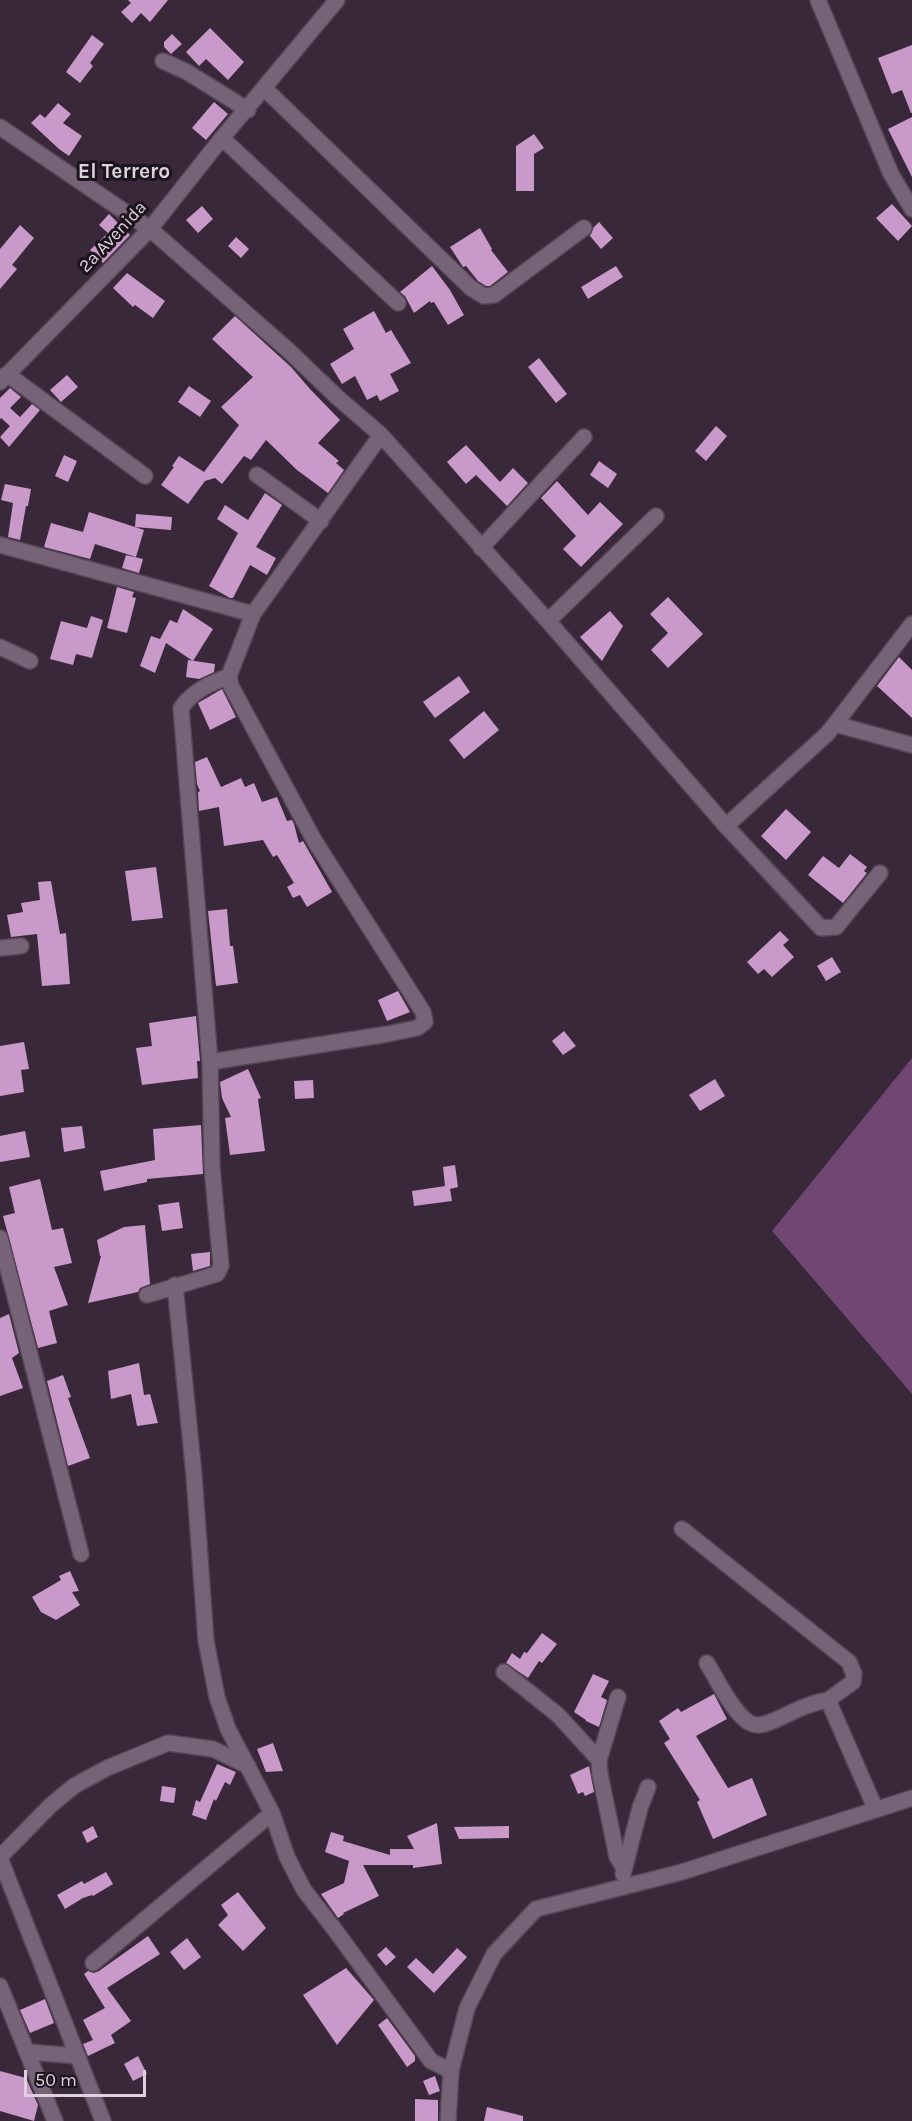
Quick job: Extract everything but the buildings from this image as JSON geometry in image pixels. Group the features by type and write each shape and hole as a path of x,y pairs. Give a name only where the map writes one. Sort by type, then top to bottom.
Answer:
{"street":[{"name":"2a Avenida","path":"4,378 150,229 337,0"},
{"path":"823,2 891,174 912,209"},
{"path":"162,61 187,72 248,110"},
{"path":"264,88 471,288 484,296 494,295 584,228"},
{"path":"0,127 150,229 381,435 548,621 726,826 821,928 836,927 880,873"},
{"path":"222,138 398,303"},
{"path":"4,378 145,476"},
{"path":"210,1062 388,1034 417,1028 425,1022 423,1012 314,840 231,686 229,676 253,614 381,435"},
{"path":"482,548 584,437"},
{"path":"257,475 321,520"},
{"path":"548,621 656,516"},
{"path":"0,545 253,614"},
{"path":"726,826 827,734 912,624"},
{"path":"0,647 30,661"},
{"path":"147,1295 217,1274 221,1266 212,1167 210,1062 181,708 189,696 229,676"},
{"path":"835,724 912,745"},
{"path":"0,948 21,946"},
{"path":"0,1238 81,1554"},
{"path":"175,1286 194,1475 206,1641 217,1698 228,1729 272,1813 287,1857 304,1890 430,2061 451,2072"},
{"path":"682,1529 849,1662 854,1674 853,1682 828,1700 804,1706 760,1725 749,1722 737,1710 707,1663"},
{"path":"504,1672 558,1715 599,1760"},
{"path":"618,1697 599,1760 617,1857 624,1868"},
{"path":"828,1700 876,1810"},
{"path":"103,2121 0,1857 51,1805 74,1786 106,1768 168,1743 213,1749 248,1766"},
{"path":"622,1887 624,1868 648,1787"},
{"path":"448,2121 451,2072 467,2008 494,1954 536,1909 682,1872 912,1798"},
{"path":"93,1964 272,1813"},
{"path":"0,1986 55,2121"},
{"path":"28,2052 78,2056"}],"shaded area":[{"path":"912,1058 912,1394 772,1231"}],"district":[{"name":"El Terrero","path":"124,172"}]}
